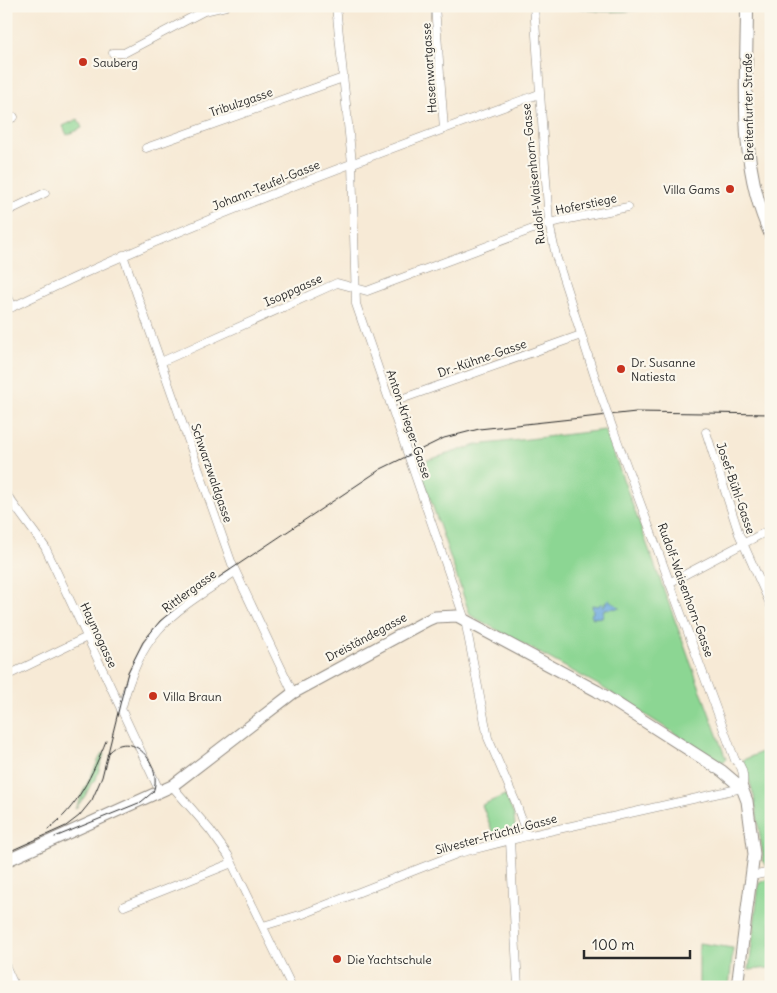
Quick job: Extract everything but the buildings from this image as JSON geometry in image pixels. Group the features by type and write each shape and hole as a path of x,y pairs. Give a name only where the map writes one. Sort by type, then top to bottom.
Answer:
{"main road":[{"name":"Breitenfurter Straße","path":"747,6 746,132 748,164 754,193 771,235"}],"street":[{"path":"113,53 124,54 204,11 226,6"},
{"name":"Anton-Krieger-Gasse","path":"336,6 352,163 356,304 466,620 488,738 516,804 527,836"},
{"name":"Hasenwartgasse","path":"435,6 444,129"},
{"name":"Rudolf-Waisenhorn-Gasse","path":"534,6 549,223 556,256 600,393 735,760 740,763 744,778 742,788 751,828 754,854 737,987"},
{"name":"Tribulzgasse","path":"146,148 344,78"},
{"name":"Johann-Teufel-Gasse","path":"10,309 123,255 352,163 539,94"},
{"path":"6,212 45,193"},
{"name":"Hoferstiege","path":"549,223 628,206"},
{"name":"Isoppgasse","path":"161,362 337,283 367,291 549,223"},
{"name":"Schwarzwaldgasse","path":"123,255 235,572 293,693"},
{"path":"6,294 10,309"},
{"name":"Dr.-Kühne-Gasse","path":"390,403 582,335"},
{"name":"Josef-Bühl-Gasse","path":"706,432 743,544 771,606"},
{"name":"Haymogasse","path":"6,494 45,547 160,792"},
{"path":"669,583 771,529"},
{"name":"Rittlergasse","path":"121,710 136,662 158,629 181,607 235,572"},
{"name":"Dreiständegasse","path":"6,861 172,786 293,693 435,617 457,616 466,620 597,691 722,771 742,788"},
{"path":"6,676 88,637"},
{"path":"722,771 735,760"},
{"path":"172,786 210,830 232,863 292,987"},
{"name":"Silvester-Früchtl-Gasse","path":"263,926 303,914 459,853 742,788"},
{"path":"510,841 518,987"},
{"path":"124,906 232,863"},
{"path":"752,876 771,872"},
{"path":"6,967 16,987"}],"green space":[{"path":"580,6 659,6 639,10 610,12 580,8"},
{"path":"78,119 82,128 67,135 63,126"},
{"path":"605,430 726,759 721,763 600,686 470,615 418,463 477,445"},
{"path":"771,748 771,865 768,866 764,863 754,796 743,760"},
{"path":"102,753 104,754 95,782 92,782 85,796 75,809"},
{"path":"505,795 514,815 515,827 512,831 495,838 482,805"},
{"path":"771,878 771,968 749,970 759,883"},
{"path":"699,943 733,948 729,987 699,987"}],"water":[{"path":"608,599 620,608 604,609 602,617 593,618 591,615 593,612 592,605 598,606 602,603 603,607"}],"tram line":[{"path":"6,853 66,826 79,816 92,800 102,777 128,672 143,642 160,621 191,596 381,469 444,438 479,429 636,412 771,414"},
{"path":"48,829 76,801 90,778 106,741"},
{"path":"55,837 141,802 153,792 155,782 154,771 150,761 143,752 135,746 126,744 116,746 107,754"}],"place":[{"name":"Sauberg","path":"83,62"},
{"name":"Villa Gams","path":"730,189"},
{"name":"Dr. Susanne Natiesta","path":"621,369"},
{"name":"Villa Braun","path":"153,696"},
{"name":"Die Yachtschule","path":"337,959"}]}
